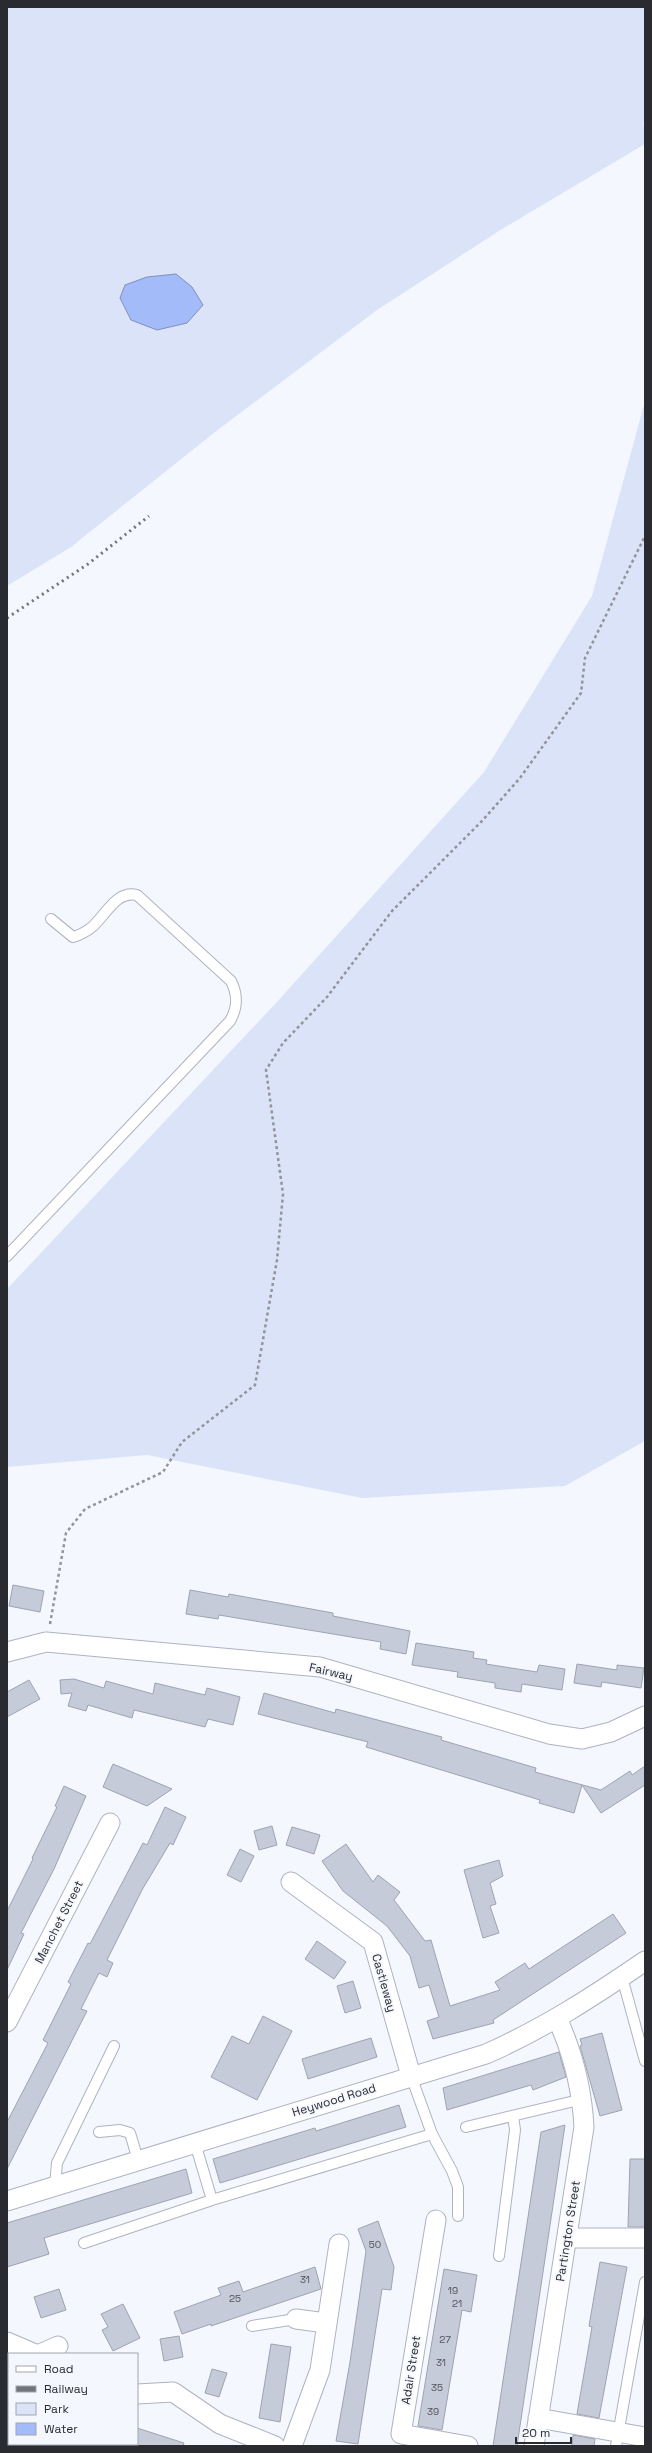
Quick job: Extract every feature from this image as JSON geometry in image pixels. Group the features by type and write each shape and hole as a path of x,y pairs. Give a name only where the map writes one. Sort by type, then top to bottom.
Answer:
{"street":[{"name":"Fairway","path":"7,1652 46,1642 320,1667 549,1734 582,1739 611,1732 645,1716"},
{"name":"Manchet Street","path":"7,2022 110,1823"},
{"name":"Castleway","path":"291,1882 372,1942 411,2076"},
{"name":"Heywood Road","path":"7,2201 486,2054 526,2036 622,1977 645,1961"},
{"name":"Partington Street","path":"534,2446 584,2128 583,2099 569,2043 556,2018"},
{"name":"Adair Street","path":"436,2220 441,2240 401,2434 468,2446"},
{"path":"567,2238 645,2238"},
{"path":"292,2446 320,2370 339,2244"},
{"path":"296,2319 326,2323"},
{"path":"7,2342 33,2353"},
{"path":"42,2353 58,2346"},
{"path":"138,2394 173,2392 220,2424 275,2446"},
{"path":"538,2418 617,2439 645,2437"}],"lane":[{"path":"7,1256 230,1021 237,1004 235,989 231,981 137,895 130,893 119,898 92,927 73,937 51,919"},
{"path":"622,1977 645,2061"},
{"path":"55,2186 57,2163 114,2046"},
{"path":"411,2076 432,2134 452,2171 458,2187 458,2216"},
{"path":"466,2128 583,2099"},
{"path":"499,2256 515,2130 513,2116"},
{"path":"99,2132 120,2130 130,2133 138,2160"},
{"path":"84,2243 212,2200 432,2134"},
{"path":"195,2143 212,2200"},
{"path":"617,2439 645,2282"},
{"path":"252,2326 296,2319"}],"path":[{"path":"46,1642 66,1533 85,1509 163,1472 182,1442 255,1385 277,1260 283,1194 266,1070 283,1043 326,997 392,911 482,821 520,778 581,693 585,658 645,536"}],"green space":[{"path":"7,7 645,7 645,119 643,125 645,127 645,144 502,229 377,310 215,432 71,547 7,586"},
{"path":"645,401 645,1441 565,1486 362,1498 147,1455 7,1467 7,1289 276,1003 484,772 592,596"}],"water":[{"path":"176,274 192,287 203,305 187,323 157,330 131,320 120,298 125,285 147,277"}],"building":[{"path":"13,1585 44,1591 40,1612 9,1606"},
{"path":"190,1590 228,1597 229,1594 333,1613 333,1616 410,1631 406,1654 380,1649 381,1642 219,1615 218,1619 186,1614"},
{"path":"416,1643 474,1652 473,1658 487,1660 486,1664 537,1672 539,1665 565,1669 562,1690 522,1684 521,1692 495,1688 495,1683 457,1677 458,1672 412,1665"},
{"path":"577,1664 617,1670 617,1665 644,1668 641,1688 602,1682 601,1687 574,1683"},
{"path":"74,1679 104,1688 106,1681 153,1694 155,1683 205,1695 207,1688 240,1697 233,1725 208,1719 205,1727 134,1710 132,1718 88,1705 86,1711 68,1706 72,1693 61,1694 60,1680"},
{"path":"29,1680 40,1699 7,1717 7,1692"},
{"path":"264,1693 335,1713 336,1709 442,1737 441,1740 536,1768 535,1772 601,1790 630,1771 632,1775 645,1766 645,1785 601,1813 582,1785 574,1813 539,1803 540,1800 366,1747 368,1742 258,1714"},
{"path":"113,1764 172,1789 147,1806 103,1787"},
{"path":"64,1786 86,1796 54,1869 21,1933 24,1934 7,1970 7,1911 57,1807 55,1806"},
{"path":"165,1807 186,1817 173,1845 170,1843 142,1890 107,1960 113,1963 107,1977 99,1973 81,2009 87,2011 7,2169 7,2122 48,2043 43,2040 71,1984 68,1982 88,1943 90,1944 143,1843 147,1845"},
{"path":"272,1826 277,1845 259,1850 254,1831"},
{"path":"292,1827 320,1835 314,1854 286,1845"},
{"path":"346,1844 373,1882 378,1875 400,1892 394,1900 425,1941 431,1940 450,2006 500,1990 495,1982 525,1963 529,1969 613,1914 626,1933 493,2020 494,2023 433,2039 427,2021 439,2017 429,1985 419,1988 410,1956 387,1926 343,1891 322,1861"},
{"path":"240,1849 254,1856 241,1882 227,1875"},
{"path":"499,1860 503,1876 490,1883 496,1904 490,1906 499,1933 483,1938 464,1870"},
{"path":"317,1941 346,1962 334,1979 305,1959"},
{"path":"353,1981 361,2008 345,2013 337,1986"},
{"path":"263,2016 292,2031 257,2100 211,2077 232,2036 249,2044"},
{"path":"602,2033 622,2110 600,2116 580,2046 582,2045 580,2039"},
{"path":"371,2038 377,2057 308,2079 302,2059"},
{"path":"559,2052 566,2077 533,2090 531,2085 447,2110 443,2088"},
{"path":"399,2105 406,2127 220,2183 213,2159 315,2128 316,2131"},
{"path":"565,2125 517,2446 493,2446 541,2132"},
{"path":"630,2159 645,2159 645,2227 628,2227"},
{"path":"186,2169 192,2193 44,2238 49,2254 7,2267 7,2223"},
{"path":"378,2221 394,2267 391,2290 382,2289 358,2444 336,2441 350,2362 366,2251 358,2229"},
{"path":"600,2262 627,2267 599,2418 577,2414 592,2327 589,2326"},
{"path":"315,2267 321,2289 211,2326 211,2324 182,2334 174,2312 221,2295 218,2288 239,2281 243,2292"},
{"path":"444,2269 477,2275 471,2312 462,2310 442,2430 418,2426"},
{"path":"59,2289 66,2310 41,2318 34,2297"},
{"path":"123,2304 140,2338 113,2351 102,2330 108,2327 101,2314"},
{"path":"179,2336 183,2357 164,2361 160,2339"},
{"path":"271,2344 291,2347 280,2422 259,2418"},
{"path":"212,2369 227,2373 219,2397 205,2393"},
{"path":"138,2428 184,2443 183,2446 137,2446"},
{"path":"573,2435 595,2439 594,2446 572,2446"}],"railway":[{"path":"7,618 88,564 149,516"}]}
